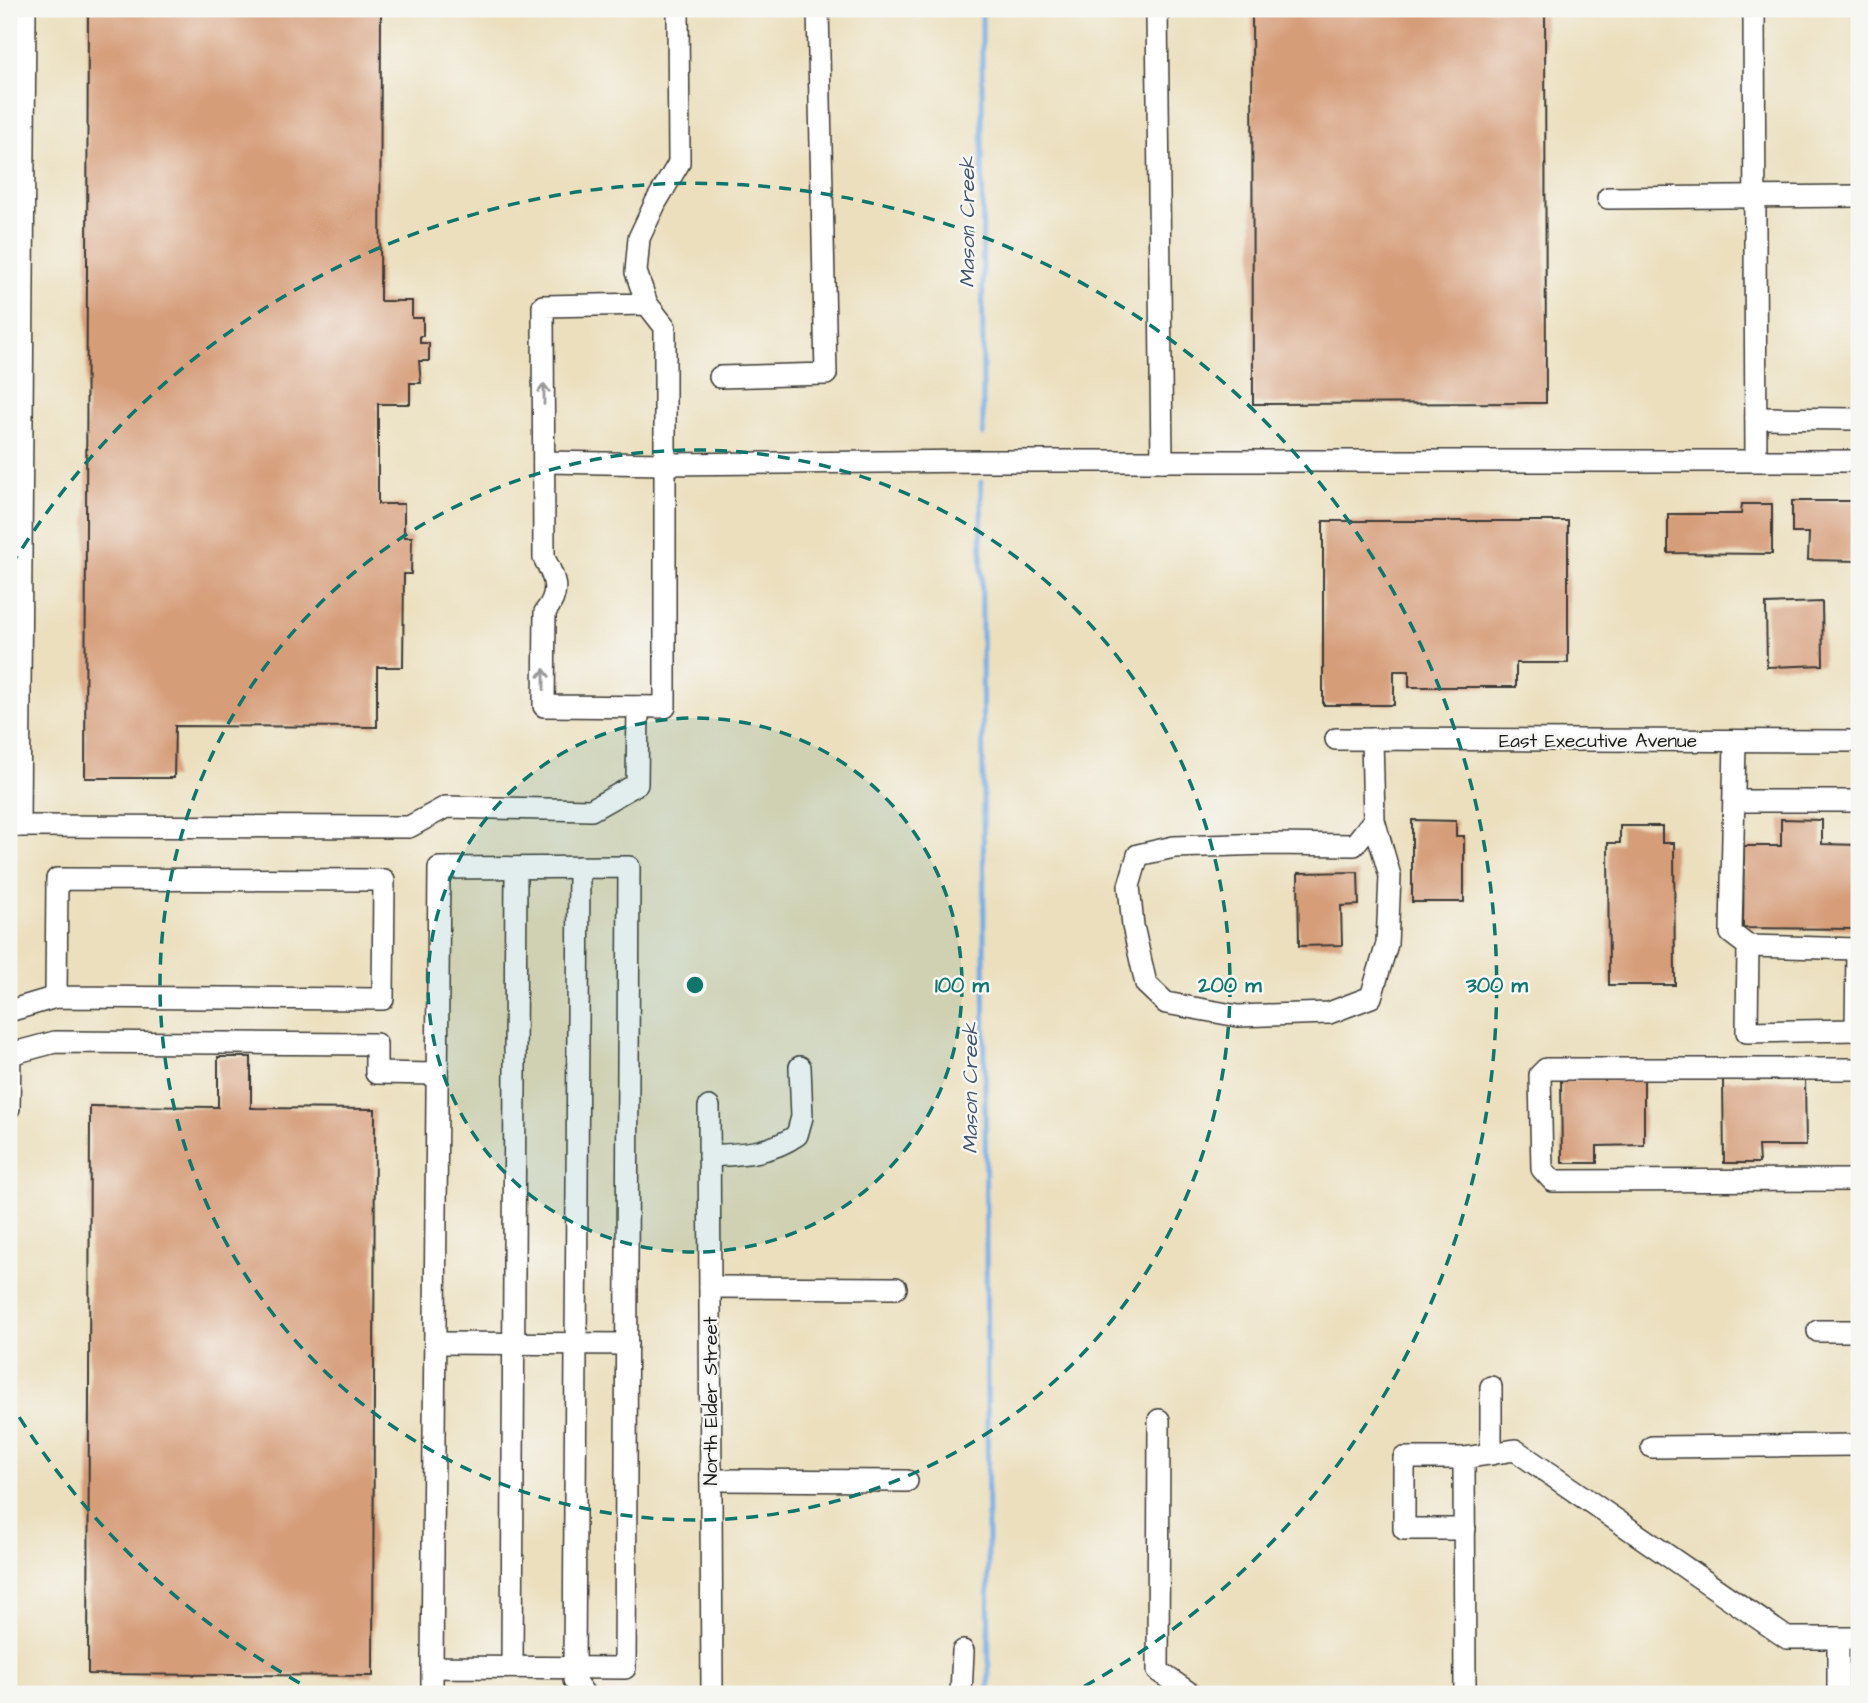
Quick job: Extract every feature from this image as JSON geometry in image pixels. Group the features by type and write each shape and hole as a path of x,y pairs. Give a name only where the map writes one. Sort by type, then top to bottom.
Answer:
{"street":[{"path":"638,304 636,272 639,238 679,163 678,9"},
{"path":"720,377 826,374 818,9"},
{"path":"1157,9 1162,461"},
{"path":"1754,9 1756,460"},
{"path":"9,10 26,10 14,826 409,827 446,807 591,810 637,784 638,707"},
{"path":"1608,198 1859,196"},
{"path":"638,304 665,327 665,707 544,706 545,612 554,601 555,578 544,558 544,462 543,306 638,304"},
{"path":"1756,418 1859,419"},
{"path":"544,462 1859,461"},
{"name":"East Executive Avenue","path":"1336,739 1859,741"},
{"path":"1372,739 1374,820 1390,876 1387,943 1371,997 1329,1013 1238,1016 1166,1003 1146,984 1133,926 1129,886 1139,855 1174,847 1354,845 1374,820"},
{"path":"1735,741 1731,933 1748,946 1858,948 1856,1030 1747,1032 1748,946"},
{"path":"1735,801 1859,802"},
{"path":"574,1684 579,867"},
{"path":"432,1667 512,1667 574,1684 625,1668 629,867 439,868 438,1074 435,1343 432,1667 432,1694"},
{"path":"512,1667 516,868"},
{"path":"9,1011 56,997 383,999 384,880 57,879 56,997"},
{"path":"9,1108 10,1054 55,1042 376,1044 376,1073 438,1074"},
{"path":"709,1156 765,1152 797,1135 802,1117 800,1067"},
{"path":"1859,1069 1546,1069 1540,1075 1542,1169 1553,1181 1859,1180"},
{"name":"North Elder Street","path":"709,1107 712,1694"},
{"path":"710,1287 896,1288"},
{"path":"1818,1331 1859,1331"},
{"path":"435,1343 626,1344"},
{"path":"1491,1387 1491,1454"},
{"path":"1159,1420 1158,1671 1191,1694"},
{"path":"1652,1447 1859,1445"},
{"path":"1465,1530 1404,1530 1404,1458 1464,1458 1515,1450 1787,1638 1849,1638 1838,1694"},
{"path":"1464,1458 1465,1694"},
{"path":"711,1480 907,1481"},
{"path":"961,1694 963,1651"}],"building":[{"path":"88,9 381,9 380,301 412,301 412,318 423,318 423,336 420,336 420,343 429,343 429,361 419,361 421,383 410,383 410,404 378,404 378,504 404,504 404,537 412,537 411,574 404,574 403,667 377,667 377,727 175,726 174,778 85,778"},
{"path":"1252,9 1545,9 1546,403 1253,404"},
{"path":"1792,501 1859,501 1859,561 1808,560 1809,533 1792,533"},
{"path":"1742,504 1772,504 1772,554 1668,553 1668,514 1741,514"},
{"path":"1323,521 1568,521 1568,663 1516,663 1516,687 1409,687 1409,671 1394,671 1394,705 1323,705"},
{"path":"1822,602 1823,665 1767,667 1766,604"},
{"path":"1781,819 1822,820 1822,844 1859,845 1859,929 1743,928 1744,846 1781,846"},
{"path":"1412,820 1456,821 1456,836 1464,836 1464,902 1412,902"},
{"path":"1620,826 1662,826 1662,843 1674,843 1675,985 1609,985 1608,843 1620,843"},
{"path":"1358,872 1359,905 1341,906 1342,945 1299,946 1298,873"},
{"path":"218,1057 251,1057 251,1108 375,1109 373,1676 88,1674 90,1106 218,1107"},
{"path":"1644,1079 1644,1145 1597,1146 1597,1163 1562,1163 1561,1080"},
{"path":"1805,1079 1806,1146 1758,1146 1759,1163 1724,1163 1723,1080"}],"waterway":[{"name":"Mason Creek","path":"982,9 983,435"},
{"name":"Mason Creek","path":"981,482 989,1694"}]}
